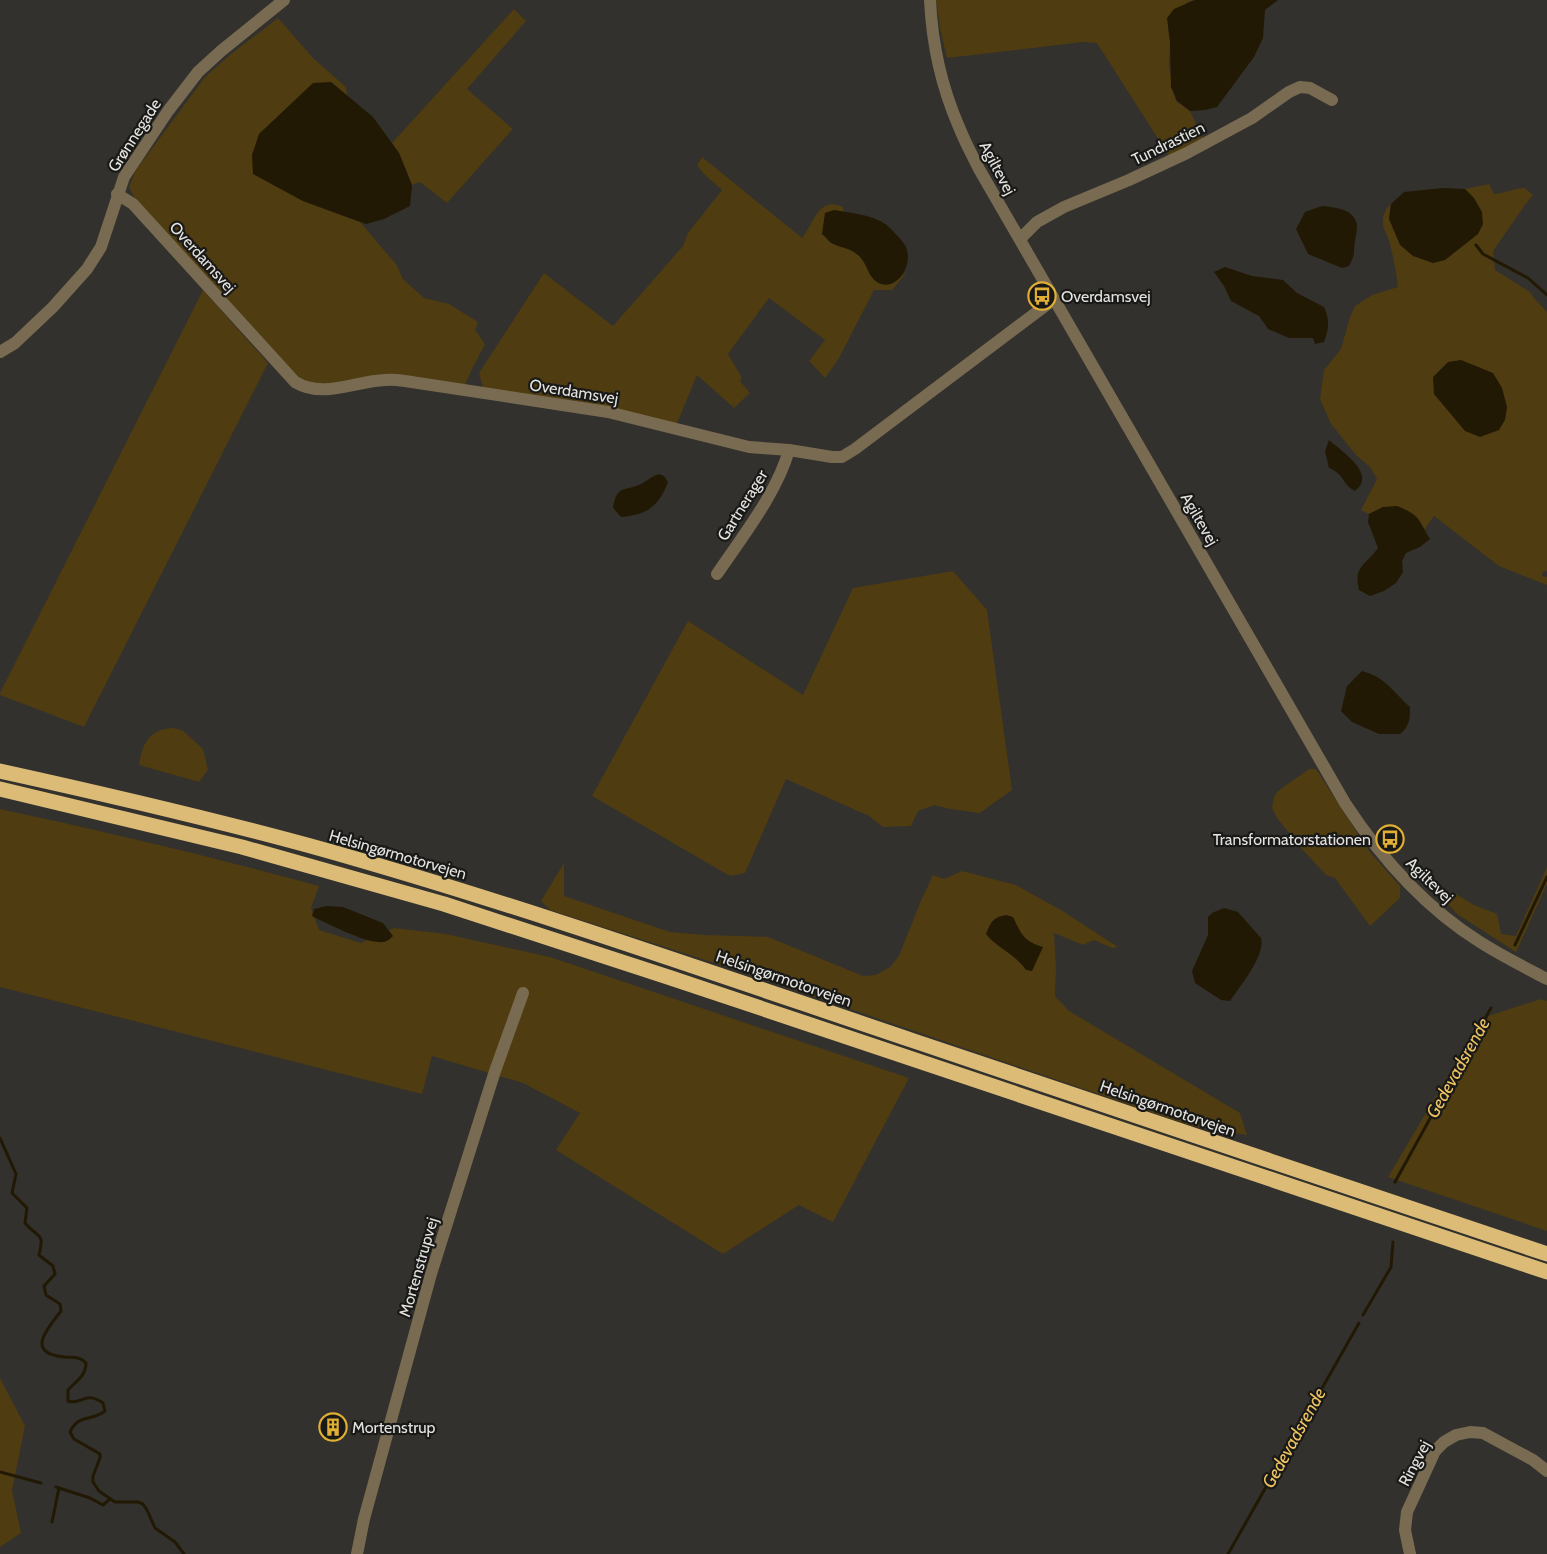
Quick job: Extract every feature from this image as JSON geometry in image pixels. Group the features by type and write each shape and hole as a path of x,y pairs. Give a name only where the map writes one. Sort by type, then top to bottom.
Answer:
{"highway":[{"name":"Helsingørmotorvejen","path":"0,771 240,828 324,850 464,891 1547,1254"},
{"path":"0,789 242,847 444,904 1547,1272"}],"street":[{"name":"Grønnegade","path":"0,352 15,343 53,307 87,269 101,246 124,177 198,72 284,0"},
{"name":"Agiltevej","path":"930,0 931,19 938,60 959,127 979,169 1053,300 1362,830 1411,887 1434,908 1479,942 1547,979"},
{"name":"Tundrastien","path":"1020,239 1037,222 1058,210 1187,153 1252,118 1289,92 1300,88 1310,88 1332,100"},
{"name":"Overdamsvej","path":"117,194 133,204 295,382 303,387 313,390 328,389 384,380 405,380 608,412 749,447 789,450 832,457 842,457 850,452 1053,300"},
{"name":"Gartnerager","path":"717,574 770,494 785,466 789,450"},
{"name":"Mortenstrupvej","path":"357,1554 364,1519 431,1274 495,1071 523,993"},
{"name":"Ringvej","path":"1410,1554 1405,1530 1407,1512 1435,1450 1444,1442 1456,1435 1470,1432 1483,1433 1533,1460 1547,1471"}],"shaded area":[{"path":"936,0 1195,0 1187,2 1168,28 1170,42 1169,66 1176,101 1190,111 1204,140 1169,156 1097,43 1083,42 947,58"},
{"path":"1195,0 1278,0 1265,10 1263,38 1254,57 1217,107 1190,111 1177,101 1171,87 1170,42 1167,18 1174,9"},
{"path":"514,9 526,21 467,89 513,129 447,203 420,182 412,185 399,153 392,143"},
{"path":"278,18 314,59 346,87 347,96 331,82 283,112 259,134 253,174 303,201 360,222 396,264 403,279 424,298 449,304 478,322 475,330 485,344 465,385 316,385 298,378 134,197 129,187 136,170 205,77 231,54"},
{"path":"331,82 373,117 399,153 412,185 410,206 384,219 366,224 303,201 253,174 252,155 259,134 313,83"},
{"path":"702,157 802,238 822,208 828,205 843,207 843,212 834,210 822,234 831,243 849,248 859,256 867,266 871,277 901,276 907,272 892,290 874,290 838,360 825,378 809,361 825,340 769,298 728,354 742,378 740,381 750,393 734,408 697,375 676,426 483,388 479,373 544,273 613,326 683,246 688,233 722,190 697,165"},
{"path":"1489,184 1494,194 1525,188 1533,195 1493,251 1495,270 1530,292 1547,312 1547,571 1543,572 1542,576 1547,577 1547,585 1499,566 1434,516 1424,530 1421,524 1383,507 1369,514 1361,510 1377,479 1370,467 1356,455 1331,424 1320,399 1324,370 1341,349 1355,306 1372,295 1398,287 1389,240 1383,225 1387,208 1391,204 1389,219 1445,260 1473,237 1482,221 1481,212 1465,189"},
{"path":"1443,188 1465,189 1474,198 1482,212 1483,224 1478,234 1445,260 1433,263 1413,256 1400,245 1389,219 1391,204 1404,192"},
{"path":"1322,206 1348,212 1355,220 1357,227 1354,253 1349,266 1342,268 1308,254 1296,229 1305,212"},
{"path":"834,210 863,215 878,220 896,234 905,245 908,253 906,267 899,279 888,285 877,282 873,279 858,255 851,250 830,242 822,234 825,213"},
{"path":"1225,267 1252,276 1283,280 1297,293 1324,307 1328,324 1324,342 1315,344 1313,338 1289,338 1268,329 1259,316 1231,301 1224,286 1214,272"},
{"path":"203,290 268,363 84,727 0,695 0,693"},
{"path":"1461,360 1493,373 1502,388 1507,407 1505,420 1499,430 1480,437 1465,431 1434,394 1433,377 1448,362"},
{"path":"1329,440 1349,456 1360,470 1361,484 1355,491 1329,468 1325,451"},
{"path":"659,474 664,476 668,482 656,503 651,508 638,514 621,517 613,508 619,492 641,484"},
{"path":"1397,506 1414,515 1430,539 1420,547 1406,553 1402,561 1403,572 1396,583 1384,591 1370,596 1359,590 1358,582 1359,571 1378,548 1368,522 1369,514 1383,507"},
{"path":"953,571 987,610 1012,790 980,813 934,805 918,811 911,826 883,827 869,816 786,779 745,873 730,876 592,796 688,621 803,695 853,588"},
{"path":"1362,671 1378,677 1410,707 1409,722 1400,734 1379,734 1352,722 1341,711 1347,686"},
{"path":"173,728 182,730 203,749 208,770 199,782 139,765 142,750 148,739 158,731"},
{"path":"1309,769 1316,769 1369,851 1400,886 1400,898 1370,926 1335,878 1326,875 1302,849 1277,818 1272,808 1274,797 1278,791"},
{"path":"0,809 160,845 319,886 311,908 319,930 361,943 394,928 446,934 550,957 909,1078 833,1222 799,1205 723,1254 556,1150 580,1113 523,1083 432,1056 422,1094 0,987"},
{"path":"564,863 564,896 670,932 768,937 863,976 876,975 890,967 899,956 933,875 944,879 962,871 1016,885 1061,910 1118,947 1112,948 1094,940 1083,945 1054,933 1055,996 1069,1011 1240,1113 1247,1135 1192,1126 733,969 550,910 541,901"},
{"path":"1547,867 1547,884 1516,952 1457,914 1446,902 1452,892 1474,905 1497,914 1501,934 1516,936"},
{"path":"327,906 343,907 383,923 393,936 385,942 372,941 345,932 312,916 314,909"},
{"path":"1224,908 1238,912 1261,938 1262,945 1251,970 1230,1001 1221,1000 1195,983 1192,971 1208,935 1208,917 1212,913"},
{"path":"1006,915 1013,917 1027,940 1043,947 1032,971 1026,970 986,934 993,921 998,917"},
{"path":"1541,999 1547,1001 1547,1231 1388,1177 1482,1018"},
{"path":"0,1378 25,1426 12,1490 21,1533 0,1547"}],"waterway":[{"name":"Gedevadsrende","path":"1476,245 1483,254 1528,278 1547,295"},
{"name":"Gedevadsrende","path":"1515,945 1547,877"},
{"name":"Gedevadsrende","path":"1395,1182 1491,1008"},
{"path":"0,1138 16,1174 12,1193 27,1208 25,1223 41,1239 39,1255 53,1266 55,1274 44,1286 46,1295 60,1304 61,1311 46,1332 42,1345 45,1351 52,1355 79,1358 86,1363 86,1368 82,1375 68,1390 68,1401 77,1402 87,1398 97,1399 103,1403 105,1411 77,1422 70,1432 74,1439 100,1454 93,1476 93,1482 99,1491 115,1502 138,1502 143,1504 155,1528 175,1542 184,1554"},
{"name":"Gedevadsrende","path":"1363,1315 1391,1267 1393,1242"},
{"name":"Gedevadsrende","path":"1228,1554 1359,1323"},
{"path":"0,1472 41,1483"},
{"path":"56,1487 90,1498 103,1505 110,1499"},
{"path":"52,1522 59,1488"}],"place":[{"name":"Overdamsvej","path":"1042,296"},
{"name":"Transformatorstationen","path":"1390,839"},
{"name":"Mortenstrup","path":"333,1427"}]}
